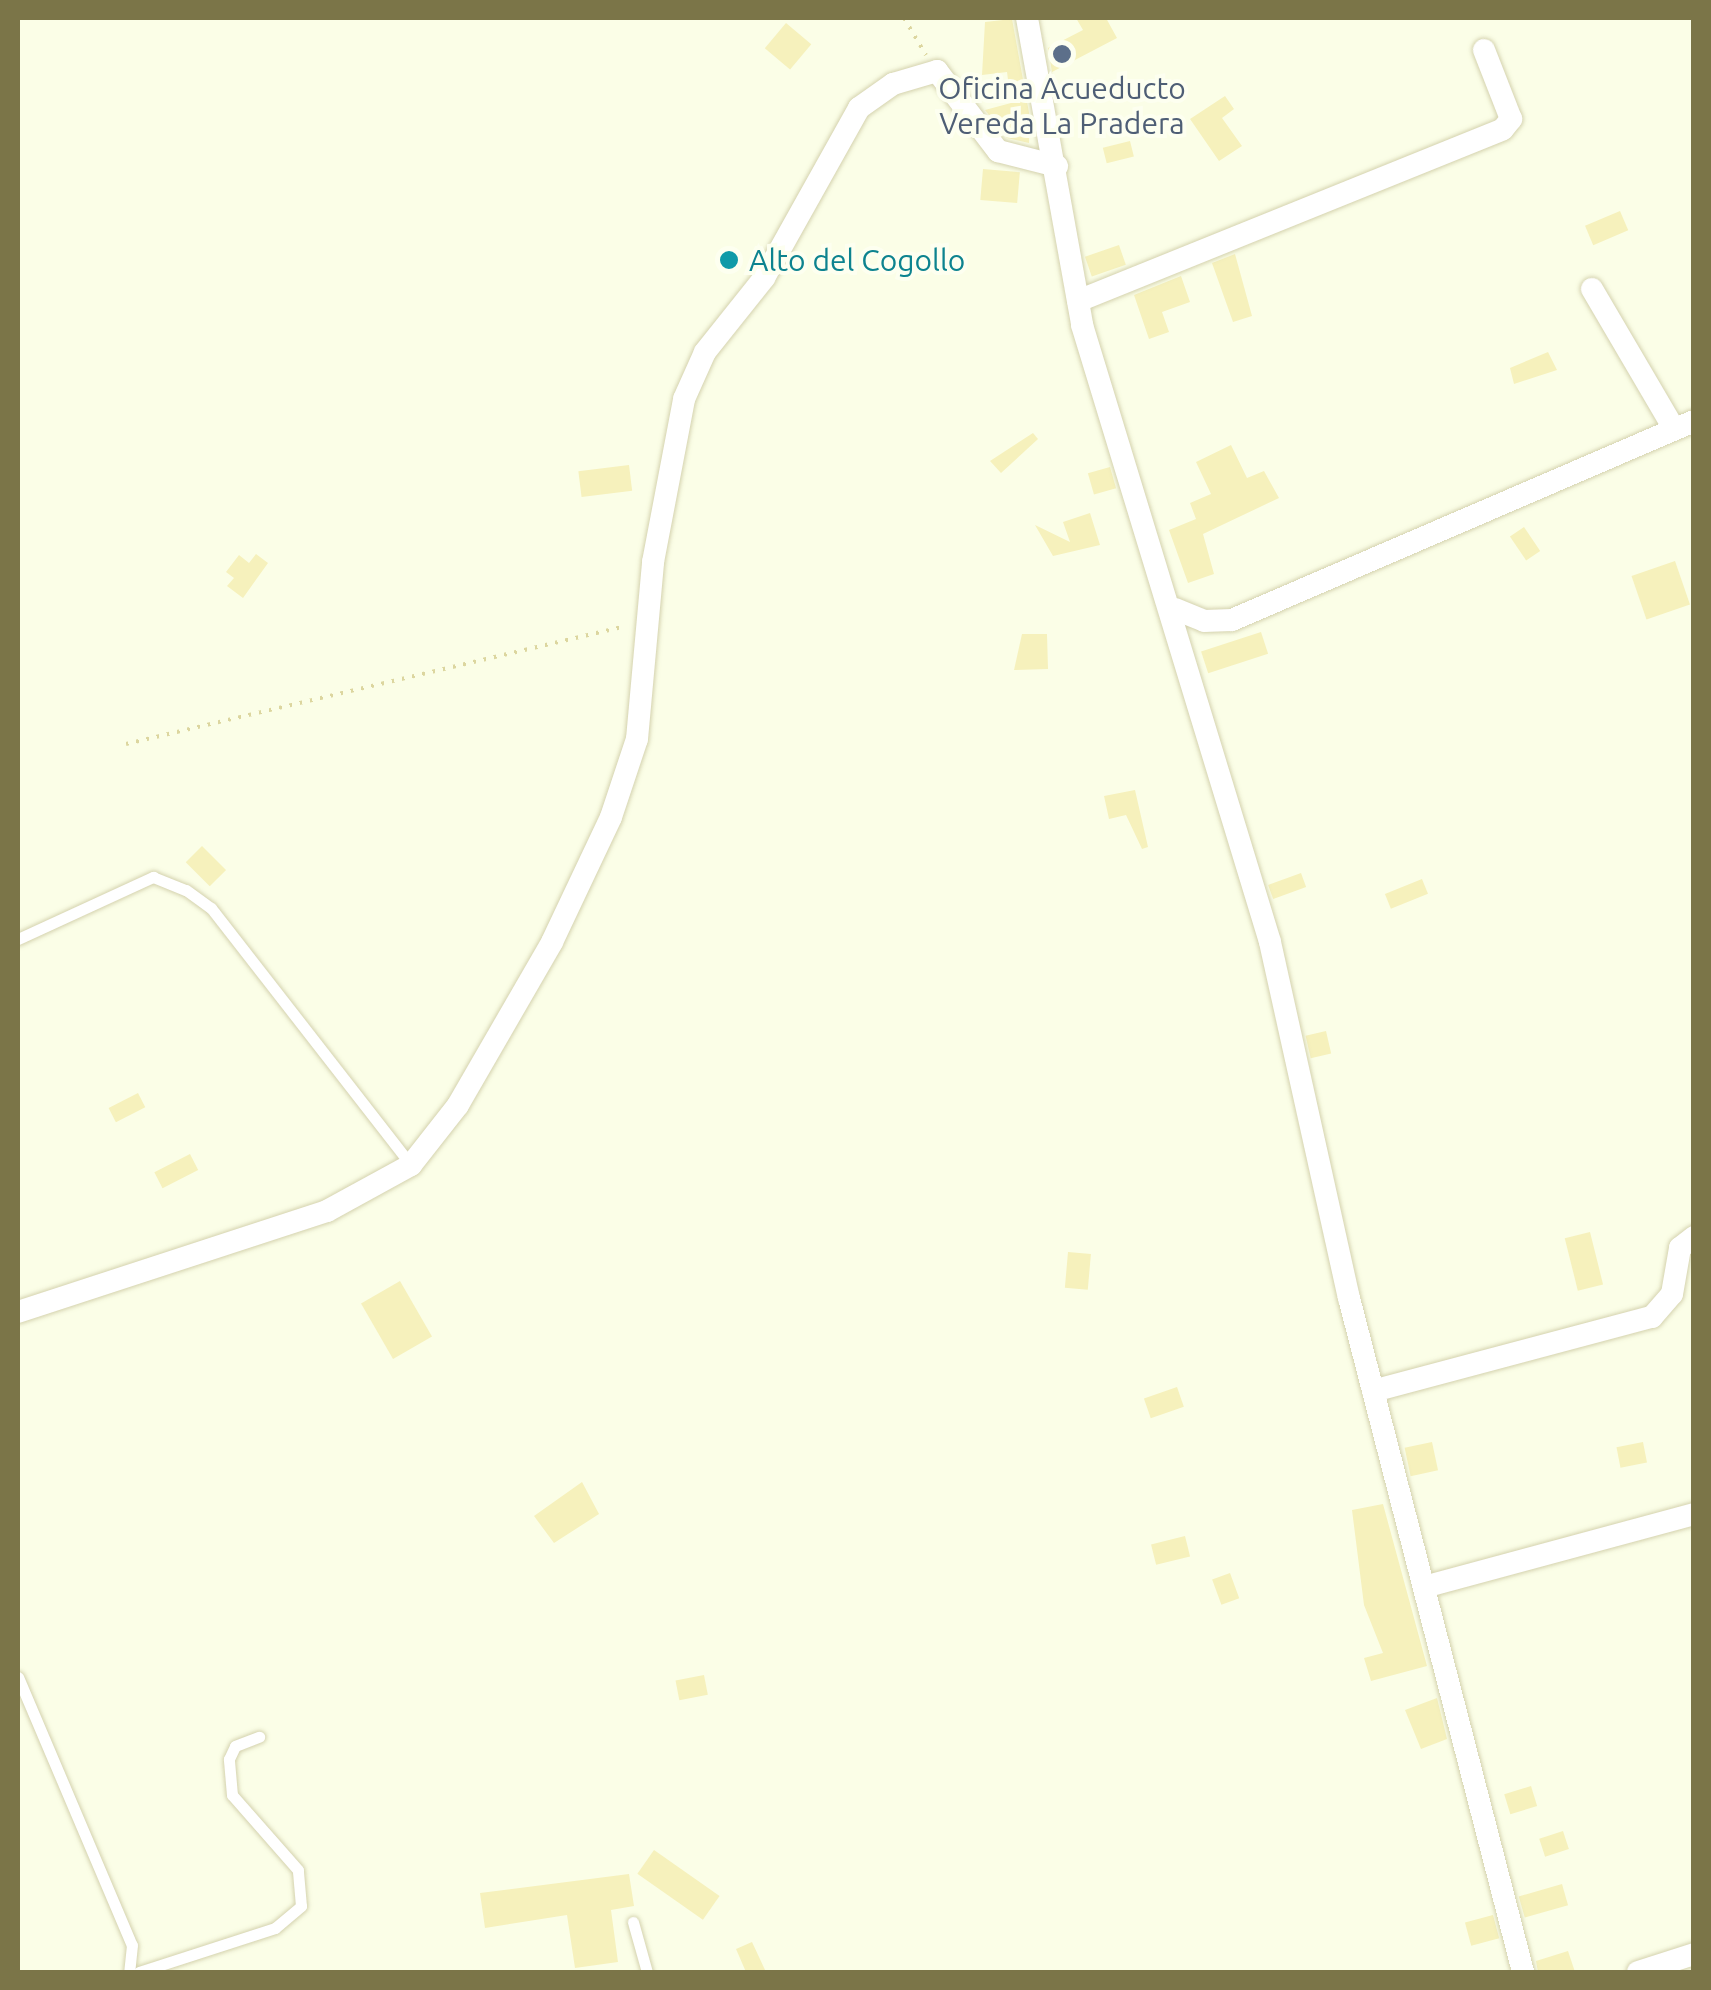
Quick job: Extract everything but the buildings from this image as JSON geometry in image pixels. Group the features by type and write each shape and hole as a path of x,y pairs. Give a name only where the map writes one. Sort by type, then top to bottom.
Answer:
{"street":[{"path":"1027,18 1057,166 1078,301 1175,610 1270,942 1373,1391 1523,1972"},
{"path":"1078,301 1503,129 1510,119 1484,50"},
{"path":"18,1312 327,1211 411,1165 458,1105 524,991 611,817 637,739 650,621 684,400 705,352 764,278 858,108 893,84 937,71 998,150 1057,166"},
{"path":"1175,610 1204,622 1232,620 1684,425 1592,289"},
{"path":"1373,1391 1652,1317 1672,1294 1680,1248 1694,1238"},
{"path":"1424,1587 1694,1514"},
{"path":"1638,1972 1694,1954"}],"lane":[{"path":"18,939 153,877 186,890 211,908 411,1165"},
{"path":"18,1677 132,1945 129,1972"},
{"path":"139,1972 275,1928 301,1906 298,1870 232,1795 229,1759 235,1746 259,1737"},
{"path":"633,1922 647,1972"}],"path":[{"path":"904,18 937,71"},
{"path":"126,744 650,621"}],"place":[{"name":"Oficina Acueducto Vereda La Pradera","path":"1062,54"},
{"name":"Alto del Cogollo","path":"729,260"}]}
